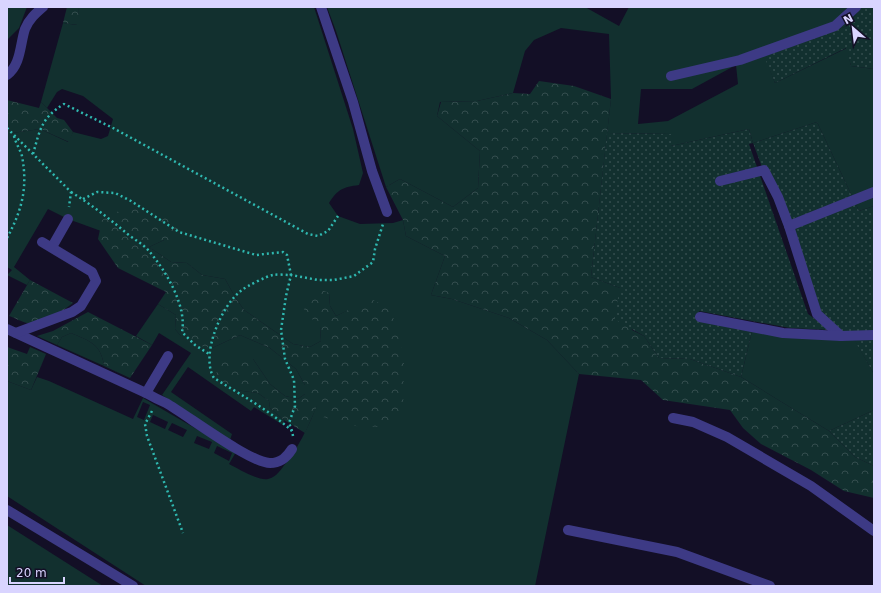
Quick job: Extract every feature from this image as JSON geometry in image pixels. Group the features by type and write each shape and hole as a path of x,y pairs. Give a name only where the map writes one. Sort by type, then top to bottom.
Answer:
{"street":[{"path":"7,75 15,66 26,28 33,16 43,7"},
{"path":"321,7 353,102 372,171 386,212"},
{"path":"671,76 740,60 835,26 856,7"},
{"path":"720,181 764,170 778,197 789,226 817,314 841,336"},
{"path":"789,226 874,192"},
{"path":"52,247 68,219"},
{"path":"12,331 72,312 81,306 96,281 92,272 42,242"},
{"path":"700,317 783,333 841,336 874,335"},
{"path":"12,331 158,399 240,451 257,460 268,463 277,462 287,457 292,449"},
{"path":"146,393 168,356"},
{"path":"673,418 693,422 727,437 811,486 874,531"},
{"path":"7,510 133,586"},
{"path":"568,530 677,552 770,586"}],"path":[{"path":"33,154 40,129 52,112 64,104 120,132 308,234 318,236 328,231 338,216"},
{"path":"7,128 71,192 83,199 149,251 170,280 178,300 183,324 182,332 195,345 209,354"},
{"path":"7,238 21,208 25,175 21,154 16,144 14,135"},
{"path":"68,219 71,192"},
{"path":"83,199 97,192 115,194 131,201 179,232 256,255 283,252 287,255 291,275 281,330 285,359 294,380 294,406 289,423 292,430 292,449"},
{"path":"292,430 262,407 214,378 211,373 209,354 213,338 227,306 242,290 272,275 291,275 318,280 334,280 354,276 373,262 375,249 386,212"},
{"path":"158,399 145,424 147,436 183,533"}],"green space":[{"path":"7,7 27,7 19,28 7,40"},
{"path":"67,7 79,7 78,25 63,23"},
{"path":"79,7 314,7 353,129 363,173 359,185 341,190 329,203 338,216 360,224 393,223 403,220 406,236 445,256 431,295 452,299 509,318 547,340 579,374 535,586 146,586 7,496 7,381 31,390 37,377 133,419 143,398 236,452 229,464 259,478 268,479 274,476 286,463 307,429 329,370 347,311 336,316 330,306 329,293 320,326 321,341 310,347 293,344 244,310 225,279 202,275 187,263 171,262 149,247 164,240 179,240 103,220 101,231 68,219 48,209 14,267 30,280 27,285 7,275 12,270 7,267 7,128 12,133 40,129 68,142 73,132 101,139 108,136 113,119 83,96 62,89 57,92 47,108 41,102 63,23 77,25","holes":["143,402 150,405 144,420 137,417","153,415 168,422 165,429 150,422","172,423 187,430 183,437 168,430","197,436 212,442 209,449 194,443","217,446 232,453 229,461 214,453"]},
{"path":"327,7 585,7 619,26 629,7 862,7 847,26 765,56 775,83 847,48 851,66 874,69 874,206 859,211 817,122 753,143 749,129 671,146 670,134 607,133 611,99 609,34 561,28 534,40 525,51 513,93 477,101 440,102 437,116 480,151 478,188 453,207 400,179 386,187","holes":["736,65 738,84 668,121 638,124 641,89 692,89"]},
{"path":"862,7 874,7 874,69 851,66 846,48 775,83 764,56 847,26"},
{"path":"539,81 574,86 611,99 591,277 620,288 632,330 644,336 659,358 690,359 741,377 829,431 855,457 874,466 874,498 844,491 811,470 761,444 743,428 730,410 663,400 641,380 579,374 547,340 509,318 452,299 431,295 445,256 406,236 403,220 386,187 400,179 453,207 478,188 480,151 437,116 441,102 477,101 513,93 530,94"},
{"path":"7,100 39,108 41,102 57,118 64,120 73,132 69,142 40,129 12,133 7,128"},
{"path":"817,122 859,211 874,206 874,374 852,336 841,336 817,314 753,143"},
{"path":"749,129 753,143 749,144 808,314 830,330 790,328 699,311 700,317 753,327 741,377 690,359 659,358 644,336 614,319 620,288 591,277 607,133 671,134 671,146"},
{"path":"138,209 168,217 184,224 189,232 179,240 164,240 149,247 171,262 187,263 202,275 225,279 244,310 293,344 310,347 321,341 320,326 304,312 305,300 320,289 329,293 330,306 336,316 371,299 391,309 404,358 403,416 383,427 355,426 323,417 317,406 305,433 284,420 270,408 269,401 258,393 236,390 220,384 216,377 218,363 228,358 253,359 270,384 285,396 298,399 305,394 305,385 296,369 270,348 240,335 212,348 195,345 180,335 175,329 176,315 158,304 166,292 118,268 98,239 102,220 119,211"},
{"path":"30,280 73,303 57,314 40,322 27,323 9,316"},
{"path":"158,304 176,315 175,329 180,335 212,348 240,335 270,348 296,369 305,385 305,394 298,399 285,396 270,384 253,359 236,390 258,393 269,401 270,408 284,420 283,425 254,407 251,411 188,367 171,392 232,434 230,440 162,395 191,353 159,333 152,345 136,336"},
{"path":"88,312 152,345 130,378 104,366 97,348 94,344 84,338 71,333 62,337 57,345 37,336 53,331"},
{"path":"753,327 852,335 874,374 874,410 829,431 741,377"},
{"path":"71,333 94,344 100,353 104,366 57,345 62,337"},
{"path":"7,347 27,354 30,347 46,354 31,390 7,381"},
{"path":"874,410 874,466 855,457 829,431"},
{"path":"7,525 103,586 7,586"}]}
